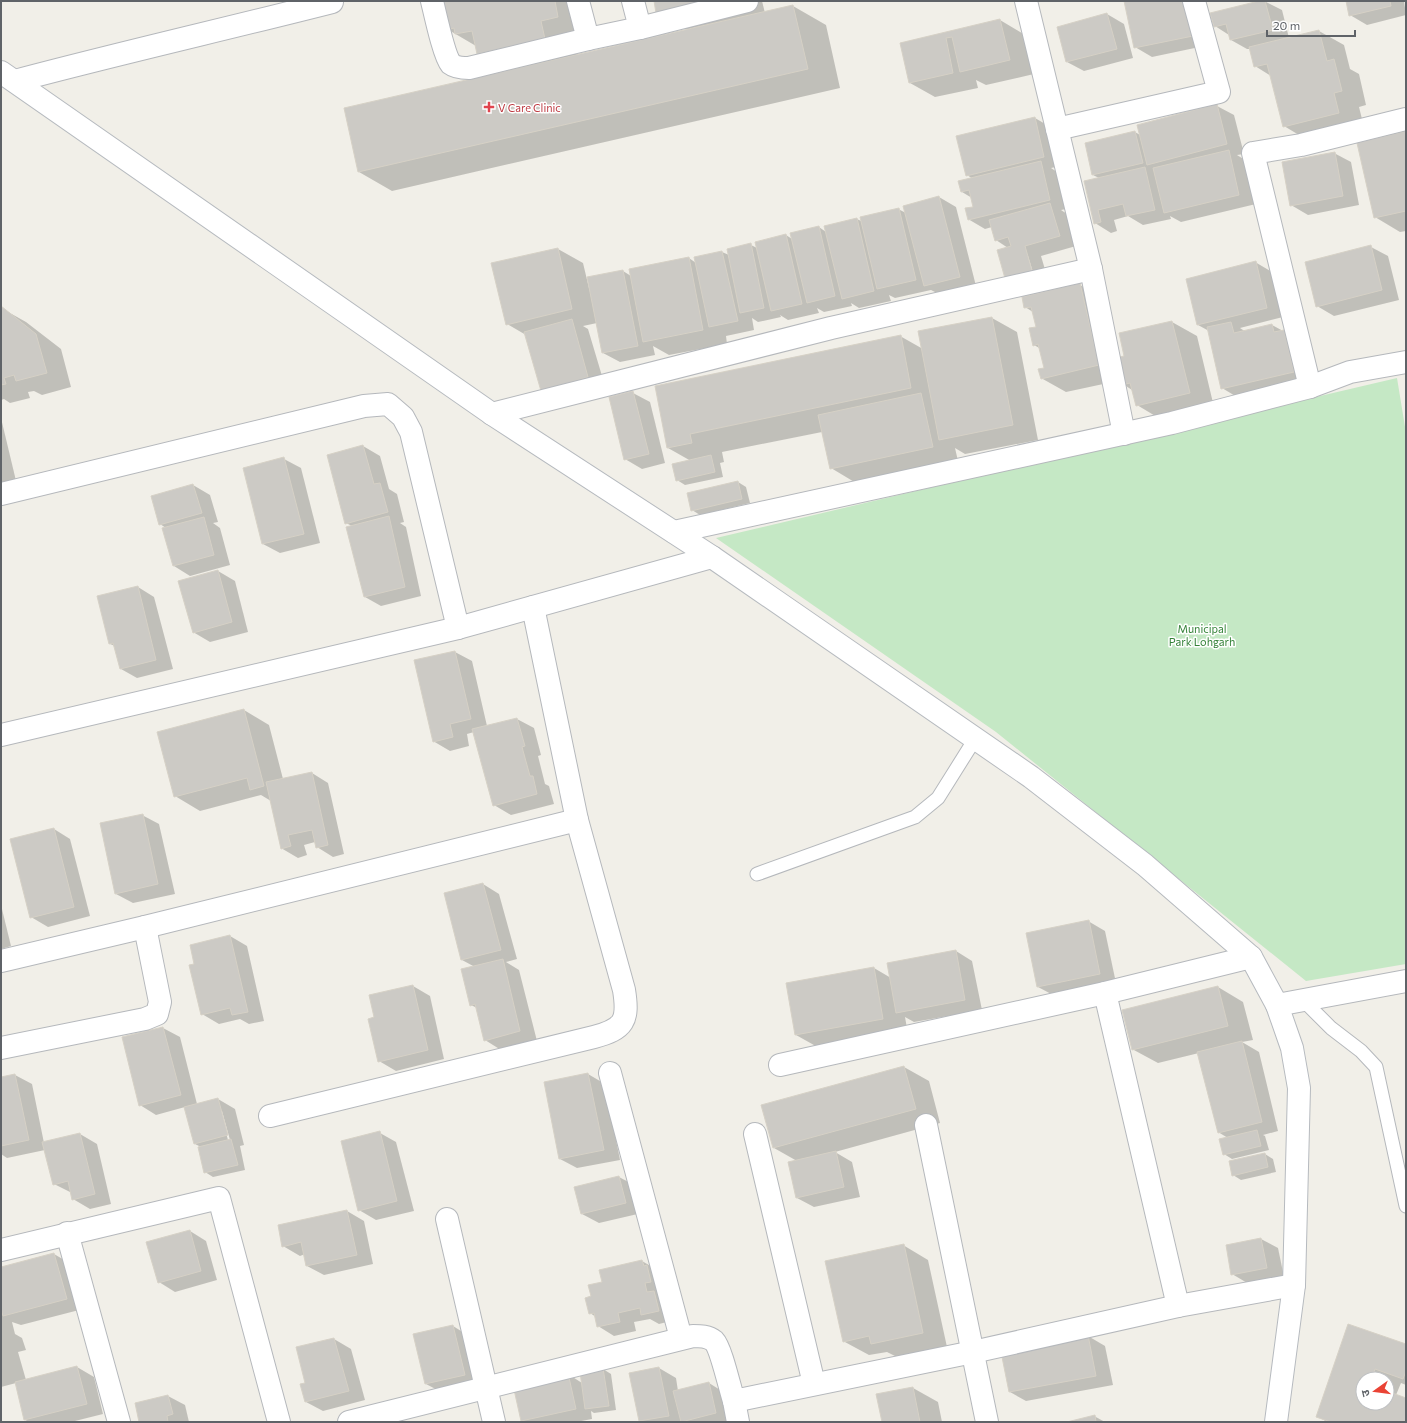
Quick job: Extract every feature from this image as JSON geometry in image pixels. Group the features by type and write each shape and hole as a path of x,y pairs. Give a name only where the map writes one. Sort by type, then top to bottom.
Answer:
{"street":[{"path":"432,1 446,54 451,64 459,68 469,68 747,1"},
{"path":"578,1 588,39"},
{"path":"633,1 640,28"},
{"path":"1026,1 1091,269 1124,434"},
{"path":"1057,129 1219,92 1194,1"},
{"path":"8,77 221,31 332,2"},
{"path":"8,77 492,414 712,557 1031,777 1145,865 1251,958 1277,1005 1292,1048 1299,1088 1294,1285 1276,1422"},
{"path":"1310,387 1253,153 1301,145 1406,118"},
{"path":"492,414 831,328 1091,269"},
{"path":"674,532 1124,434 1310,387 1350,372 1406,362"},
{"path":"1,494 364,406 388,404 403,417 411,432 458,628"},
{"path":"1,735 458,628 712,557"},
{"path":"270,1116 594,1038 611,1033 622,1024 627,1010 624,990 577,820 533,607"},
{"path":"1,961 577,820"},
{"path":"1,1048 145,1019 157,1014 160,1002 144,927"},
{"path":"780,1065 1105,993 1251,958"},
{"path":"1277,1005 1406,981"},
{"path":"1105,993 1178,1306"},
{"path":"610,1073 681,1338"},
{"path":"926,1125 987,1422"},
{"path":"755,1134 814,1384"},
{"path":"1,1250 219,1198 279,1422"},
{"path":"447,1219 494,1422"},
{"path":"67,1234 119,1422"},
{"path":"734,1401 973,1352 1178,1306 1294,1285"},
{"path":"349,1422 693,1336 703,1336 714,1342 719,1353 734,1401 738,1422"}],"lane":[{"path":"757,874 915,816 938,798 975,739"},
{"path":"1303,1000 1331,1028 1361,1051 1376,1067 1406,1206"}],"green space":[{"name":"Municipal Park Lohgarh","path":"1397,378 1406,433 1406,964 1306,981 996,732 716,538"}],"building":[{"path":"441,1 555,1 558,17 541,21 545,39 477,54 472,31 455,34 454,28 446,30"},
{"path":"654,1 710,1 656,13"},
{"path":"1124,1 1185,1 1193,36 1134,48"},
{"path":"1259,1 1265,1 1273,30 1230,40 1226,24 1214,27 1210,13"},
{"path":"1346,1 1390,1 1391,6 1349,16"},
{"path":"793,5 808,69 358,172 344,108"},
{"path":"1107,13 1117,49 1066,62 1057,27"},
{"path":"1000,19 1010,60 960,72 952,37 946,38 953,73 909,83 900,43"},
{"path":"1319,30 1327,61 1334,59 1342,91 1334,93 1339,113 1283,127 1267,64 1254,67 1249,47"},
{"path":"1217,104 1227,144 1147,165 1137,125"},
{"path":"1035,117 1044,157 966,176 956,136"},
{"path":"1135,131 1143,163 1092,175 1085,143"},
{"path":"1406,131 1406,211 1374,218 1357,143"},
{"path":"1229,150 1239,195 1164,213 1153,168"},
{"path":"1335,152 1343,196 1290,206 1282,162"},
{"path":"1041,161 1050,200 968,220 965,208 973,207 969,190 961,192 958,181"},
{"path":"1145,167 1155,210 1126,216 1123,204 1098,210 1101,222 1094,224 1084,181"},
{"path":"939,196 960,277 924,286 903,206"},
{"path":"1050,203 1060,236 1025,246 1033,274 1006,282 997,250 1011,246 1008,237 995,241 989,220"},
{"path":"899,208 916,280 877,289 860,217"},
{"path":"857,218 874,291 842,299 824,226"},
{"path":"819,226 835,296 807,303 790,233"},
{"path":"786,234 802,304 771,311 755,242"},
{"path":"751,243 764,308 740,313 727,249"},
{"path":"1371,245 1382,290 1316,307 1305,262"},
{"path":"558,248 572,309 506,325 491,263"},
{"path":"722,251 738,321 709,327 694,257"},
{"path":"689,257 703,330 643,342 629,269"},
{"path":"1256,261 1267,308 1197,325 1186,279"},
{"path":"623,270 638,346 602,353 587,277"},
{"path":"1080,283 1099,365 1041,379 1038,369 1044,368 1038,344 1033,346 1029,328 1036,327 1031,307 1024,308 1022,297"},
{"path":"1,306 36,334 47,373 16,381 14,375 4,378 6,384 1,385"},
{"path":"992,317 1013,425 939,440 918,331"},
{"path":"572,319 588,377 541,391 524,332"},
{"path":"1172,321 1190,393 1136,406 1130,383 1122,385 1116,358 1124,356 1119,333"},
{"path":"1231,322 1234,333 1272,324 1274,332 1284,330 1294,372 1221,389 1207,327"},
{"path":"901,335 911,388 690,434 692,443 667,448 655,386"},
{"path":"633,391 649,454 624,460 609,397"},
{"path":"921,393 933,447 830,469 818,415"},
{"path":"363,445 374,484 380,483 388,512 345,524 327,455"},
{"path":"711,455 715,472 676,481 672,464"},
{"path":"284,457 304,534 262,544 243,468"},
{"path":"738,481 742,499 691,511 687,493"},
{"path":"193,484 202,513 159,525 151,496"},
{"path":"389,516 405,587 364,597 346,527"},
{"path":"204,517 214,555 173,566 162,528"},
{"path":"218,570 232,622 193,633 178,581"},
{"path":"138,586 156,660 120,669 113,643 109,644 97,596"},
{"path":"455,651 471,719 450,724 453,737 433,742 414,660"},
{"path":"244,709 264,786 250,790 247,778 174,797 157,732"},
{"path":"517,718 525,746 522,747 530,776 533,776 537,794 493,806 472,729"},
{"path":"312,772 328,845 316,848 312,830 288,835 291,846 281,849 266,782"},
{"path":"143,814 158,884 115,894 100,823"},
{"path":"54,828 74,907 30,918 10,839"},
{"path":"483,883 501,950 461,960 444,893"},
{"path":"1089,920 1100,974 1037,987 1026,933"},
{"path":"230,935 248,1012 232,1015 230,1008 201,1015 189,965 194,964 190,945"},
{"path":"956,950 965,1000 896,1013 887,963"},
{"path":"503,959 520,1031 484,1041 475,1004 470,1006 461,969"},
{"path":"874,967 883,1019 795,1035 786,983"},
{"path":"413,985 428,1050 378,1062 368,1019 374,1017 369,995"},
{"path":"1218,986 1228,1026 1132,1050 1122,1010"},
{"path":"163,1027 181,1095 139,1106 122,1037"},
{"path":"1242,1041 1262,1122 1218,1133 1197,1052"},
{"path":"904,1066 916,1109 773,1148 761,1105"},
{"path":"588,1073 604,1150 559,1159 544,1082"},
{"path":"15,1074 29,1140 1,1146 1,1077"},
{"path":"218,1098 228,1135 194,1144 184,1107"},
{"path":"1257,1130 1261,1146 1223,1155 1219,1139"},
{"path":"380,1131 397,1201 358,1211 341,1141"},
{"path":"80,1133 95,1194 72,1200 68,1181 53,1185 42,1142"},
{"path":"231,1139 238,1165 204,1173 198,1147"},
{"path":"836,1151 844,1187 796,1198 788,1162"},
{"path":"1265,1153 1268,1167 1232,1176 1229,1161"},
{"path":"619,1176 626,1203 581,1214 574,1187"},
{"path":"347,1210 357,1255 306,1266 301,1242 282,1247 278,1225"},
{"path":"190,1230 201,1271 158,1283 146,1242"},
{"path":"1261,1238 1267,1268 1231,1275 1226,1245"},
{"path":"904,1244 923,1333 871,1344 869,1336 843,1342 825,1261"},
{"path":"54,1253 67,1299 3,1316 1,1309 1,1267"},
{"path":"642,1260 644,1266 647,1265 651,1282 645,1283 647,1292 654,1291 659,1311 641,1315 640,1308 618,1313 620,1322 597,1327 594,1313 589,1314 585,1298 591,1296 588,1285 602,1282 599,1270"},
{"path":"1348,1324 1406,1344 1406,1371 1403,1379 1395,1376 1395,1371 1381,1371 1375,1369 1374,1371 1355,1371 1355,1411 1395,1411 1395,1394 1406,1398 1406,1422 1331,1422 1316,1417"},
{"path":"453,1325 465,1375 425,1384 413,1334"},
{"path":"1088,1335 1096,1376 1009,1392 1001,1352"},
{"path":"334,1338 349,1391 305,1402 300,1384 305,1383 296,1347"},
{"path":"77,1366 87,1404 24,1420 15,1382"},
{"path":"659,1367 669,1416 639,1421 629,1373"},
{"path":"603,1368 609,1406 585,1409 580,1372"},
{"path":"568,1373 576,1409 521,1421 513,1385"},
{"path":"709,1382 716,1413 681,1422 673,1391"},
{"path":"913,1387 920,1422 882,1422 876,1394"},
{"path":"168,1395 173,1414 167,1416 168,1422 139,1422 135,1403"},
{"path":"1095,1415 1096,1422 1067,1422"}],"place":[{"name":"V Care Clinic","path":"489,107"}]}
